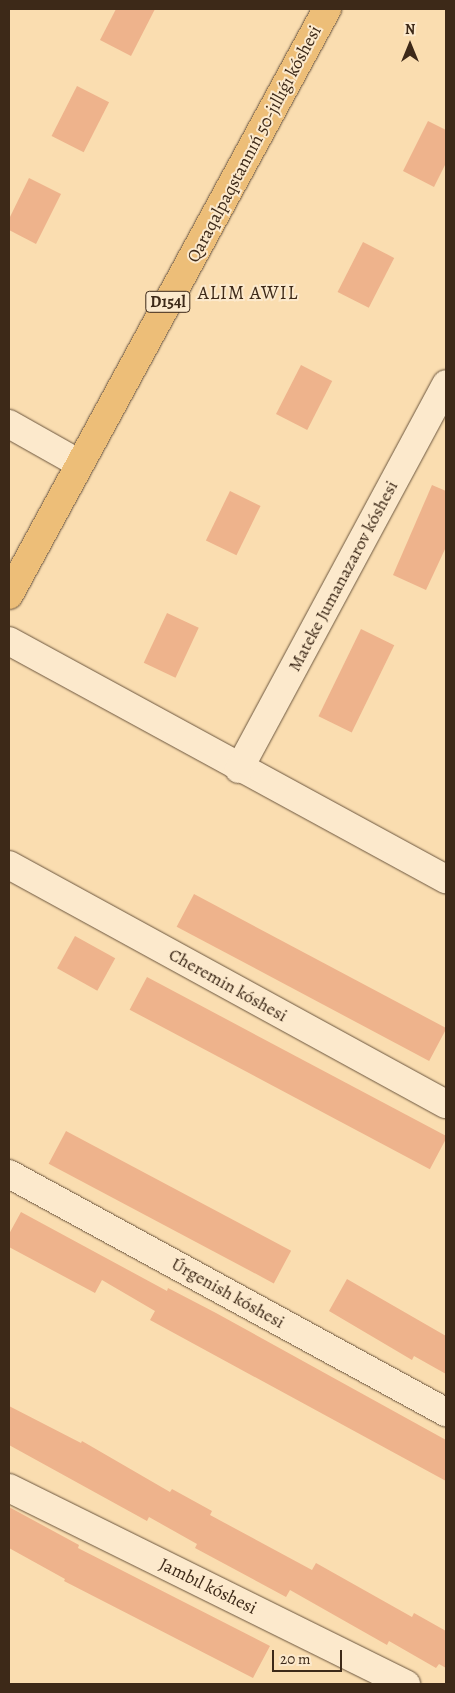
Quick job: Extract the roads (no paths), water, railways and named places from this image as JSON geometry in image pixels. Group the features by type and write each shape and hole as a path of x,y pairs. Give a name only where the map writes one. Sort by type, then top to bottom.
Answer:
{"main road":[{"name":"Qaraqalpaqstannıń 50-jıllıǵı kóshesi","path":"9,595 327,9"}],"street":[{"name":"Mateke Jumanazarov kóshesi","path":"239,769 446,384"},
{"path":"9,424 80,464"},
{"path":"9,641 239,769 446,879"},
{"name":"Cheremin kóshesi","path":"9,865 446,1104"},
{"name":"Úrgenish kóshesi","path":"9,1174 446,1412"},
{"name":"Jambıl kóshesi","path":"9,1488 406,1684"}],"district":[{"name":"ALIM AWIL","path":"248,294"}]}
